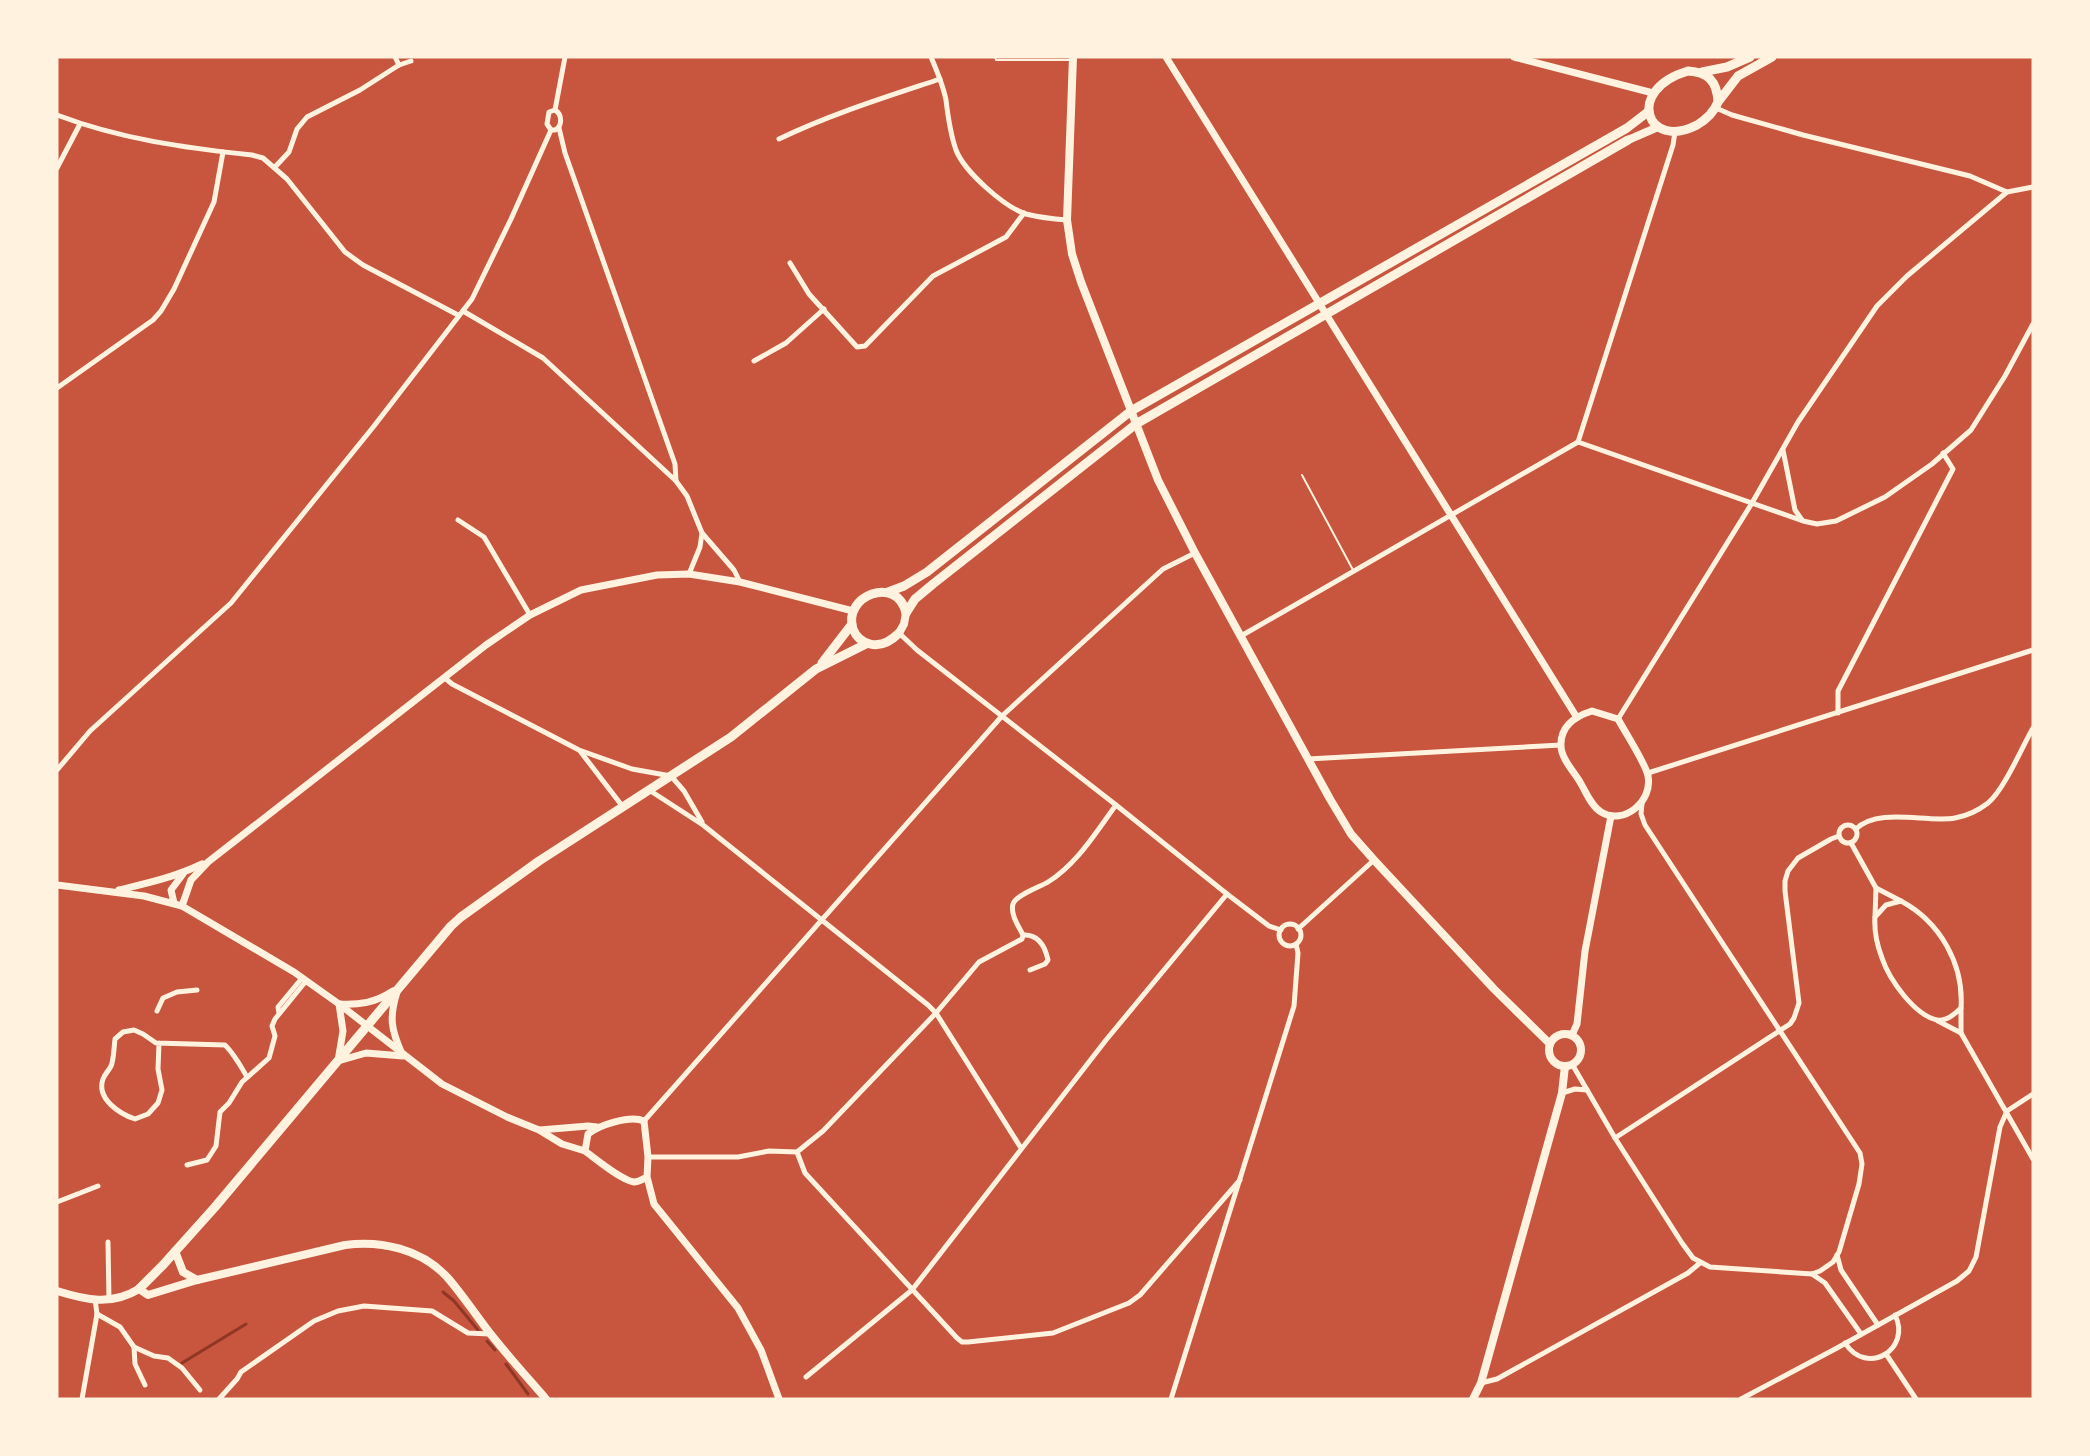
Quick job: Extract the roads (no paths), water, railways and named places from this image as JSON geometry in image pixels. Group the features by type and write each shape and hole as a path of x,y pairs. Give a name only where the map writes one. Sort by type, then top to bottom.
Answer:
{"highway":[{"path":"1750,57 1727,67 1678,74 1660,85 1649,101 1652,120 1665,131 1674,132 1684,131 1700,123 1717,105 1738,76 1772,57"},
{"path":"1702,72 1714,84 1717,105"},
{"path":"138,1289 215,1207 451,926 539,861 731,736 816,669 852,624 854,611 863,598 870,594 888,592 904,586 927,572 1131,411 1628,128 1649,111"},
{"path":"906,613 915,599 933,584 1136,424 1628,140"},
{"path":"888,592 901,601 906,613"},
{"path":"852,624 857,638 866,644 885,643 899,633"},
{"path":"816,669 866,644"}],"main road":[{"path":"1072,59 1067,220 1072,254 1158,480 1307,759 1351,834 1494,989 1549,1043 1551,1059 1556,1063 1568,1065 1579,1058 1581,1048 1572,1035 1560,1035 1549,1043"},
{"path":"1628,140 1658,127"},
{"path":"899,633 906,613"},
{"path":"1473,1399 1481,1383 1568,1065"},
{"path":"57,1291 109,1300 126,1297 138,1289 148,1295 197,1280 345,1245 362,1243 382,1245 416,1255 432,1263 447,1277 490,1334 546,1399"},
{"path":"175,1251 183,1272 197,1280"}],"street":[{"path":"395,57 399,65"},
{"path":"555,110 565,57"},
{"path":"931,57 940,79 948,124 957,153 972,175 998,197 1024,213 1067,220"},
{"path":"1166,57 1576,716"},
{"path":"1514,57 1653,93"},
{"path":"275,167 289,152 297,129 307,117 360,90 399,65 411,61"},
{"path":"779,139 873,100 940,79"},
{"path":"1717,105 1732,115 1970,176 2007,192"},
{"path":"555,110 558,111 561,119 559,128 565,153 675,464 676,481"},
{"path":"550,129 547,118 549,112 555,110"},
{"path":"57,115 80,124 159,144 263,158 287,179 345,252 363,265 461,313 543,358 676,481 687,496 702,533 734,570 740,582"},
{"path":"57,168 80,124"},
{"path":"550,129 559,128"},
{"path":"57,770 90,731 231,603 374,426 472,299 511,219 550,129"},
{"path":"1241,636 1578,442 1673,145 1674,132"},
{"path":"57,388 153,320 161,311 174,289 214,202 223,152"},
{"path":"1618,719 1752,503 1798,422 1877,306 1906,276 2007,192 2033,187"},
{"path":"790,263 809,294 857,347 865,345 933,276 1005,237 1024,213"},
{"path":"754,361 786,343 824,309"},
{"path":"1578,442 1803,521 1817,524 1836,521 1885,497 1930,466 1971,430 2005,376 2033,324"},
{"path":"1783,450 1795,510 1803,521"},
{"path":"1838,713 1838,691 1953,469 1944,453"},
{"path":"458,520 484,537 530,615"},
{"path":"689,574 700,547 702,533"},
{"path":"779,1399 761,1350 738,1308 654,1204 647,1178 648,1157 644,1121 1002,716 1163,569 1195,553"},
{"path":"112,891 183,874 207,862 486,645 530,615 581,590 636,578 689,574 740,582 854,611"},
{"path":"899,633 917,650 1227,894 1269,926 1281,930"},
{"path":"1648,773 2033,650"},
{"path":"445,678 452,684 579,750 632,769 671,776 684,791 703,825"},
{"path":"1642,804 1619,816 1600,812 1593,806 1564,756 1561,745 1565,730 1576,716 1592,711 1618,719 1648,773 1648,793 1642,804 1641,814 1645,825 1857,1147 1862,1159 1859,1184 1838,1256 1841,1270 1878,1325"},
{"path":"1856,829 1876,818 1954,818 1972,812 1989,802 2033,728"},
{"path":"1307,759 1561,745"},
{"path":"579,750 623,807"},
{"path":"649,790 703,825 936,1013 1021,1148"},
{"path":"1023,935 1014,916 1012,906 1014,902 1048,882 1065,868 1080,853 1116,805"},
{"path":"1572,1035 1577,1024 1585,951 1611,816"},
{"path":"1851,843 1843,842 1839,836 1841,829 1851,826 1856,829"},
{"path":"1851,843 1857,837 1856,829"},
{"path":"1615,1138 1790,1024 1799,1003 1785,891 1788,871 1798,858 1830,838 1839,836"},
{"path":"1851,843 1876,888 1875,933 1880,956 1892,980 1925,1014 1961,1033"},
{"path":"1298,928 1374,860"},
{"path":"182,906 191,880 207,862"},
{"path":"174,903 171,890 183,874"},
{"path":"57,885 112,891 182,906 304,980 339,1004 403,1056 442,1084 507,1117 539,1130 562,1144 585,1151 623,1178 635,1182 647,1178"},
{"path":"1876,888 1914,909 1930,922 1948,948 1960,981 1961,1033 2033,1159"},
{"path":"806,1377 912,1290 1141,996 1227,894"},
{"path":"1875,917 1886,905 1901,902"},
{"path":"1296,944 1289,946 1281,942 1279,936 1281,930 1287,925 1298,928"},
{"path":"1171,1399 1294,1006 1298,953 1296,944 1300,937 1298,928"},
{"path":"1023,935 1039,939 1047,955 1048,960 1045,963 1030,970"},
{"path":"648,1157 738,1157 769,1151 797,1152 822,1131 936,1013 979,962 1018,943 1023,935"},
{"path":"187,1165 207,1160 216,1146 220,1112 247,1077 269,1058 274,1036 272,1026 304,980"},
{"path":"339,1004 370,1003 398,988"},
{"path":"398,988 392,1010 392,1024 403,1056"},
{"path":"157,1011 163,998 177,992 197,990"},
{"path":"339,1004 343,1031 338,1061 366,1053 403,1056"},
{"path":"1937,1020 1950,1017 1961,1008"},
{"path":"159,1043 158,1069 162,1090 158,1103 148,1114 135,1119 123,1115 111,1105 103,1091 102,1080 112,1065 115,1039 123,1032 134,1030 159,1043 225,1045 236,1056 247,1077"},
{"path":"1568,1065 1587,1090 1682,1244 1700,1263 1721,1268 1812,1274 1827,1267 1838,1256"},
{"path":"1562,1093 1575,1089 1587,1090"},
{"path":"1740,1399 1964,1276 1973,1265 1996,1142 2007,1111 2033,1094"},
{"path":"539,1130 597,1127 636,1118 644,1121"},
{"path":"585,1151 588,1134 597,1127"},
{"path":"797,1152 805,1173 962,1342 1061,1331 1129,1303 1140,1295 1240,1180"},
{"path":"57,1202 98,1186"},
{"path":"108,1242 109,1300"},
{"path":"1481,1383 1497,1379 1688,1273 1700,1263"},
{"path":"1812,1274 1825,1283 1861,1334"},
{"path":"82,1399 97,1314 95,1299"},
{"path":"219,1399 241,1372 314,1321 338,1311 364,1306 432,1311 468,1333 490,1334"},
{"path":"97,1314 120,1327 134,1347 154,1356 168,1358 182,1368 200,1390"},
{"path":"1845,1343 1851,1352 1860,1357 1874,1359 1886,1354 1892,1349 1898,1336 1899,1330 1895,1315"},
{"path":"134,1347 135,1364 145,1385"},
{"path":"1886,1354 1917,1399"}],"lane":[{"path":"995,57 996,60 1072,59"},
{"path":"1302,475 1354,571"}],"waterway":[{"path":"443,1292 454,1301 478,1330"},
{"path":"182,1363 246,1324"},
{"path":"487,1341 495,1350"},
{"path":"506,1364 528,1394"}]}
